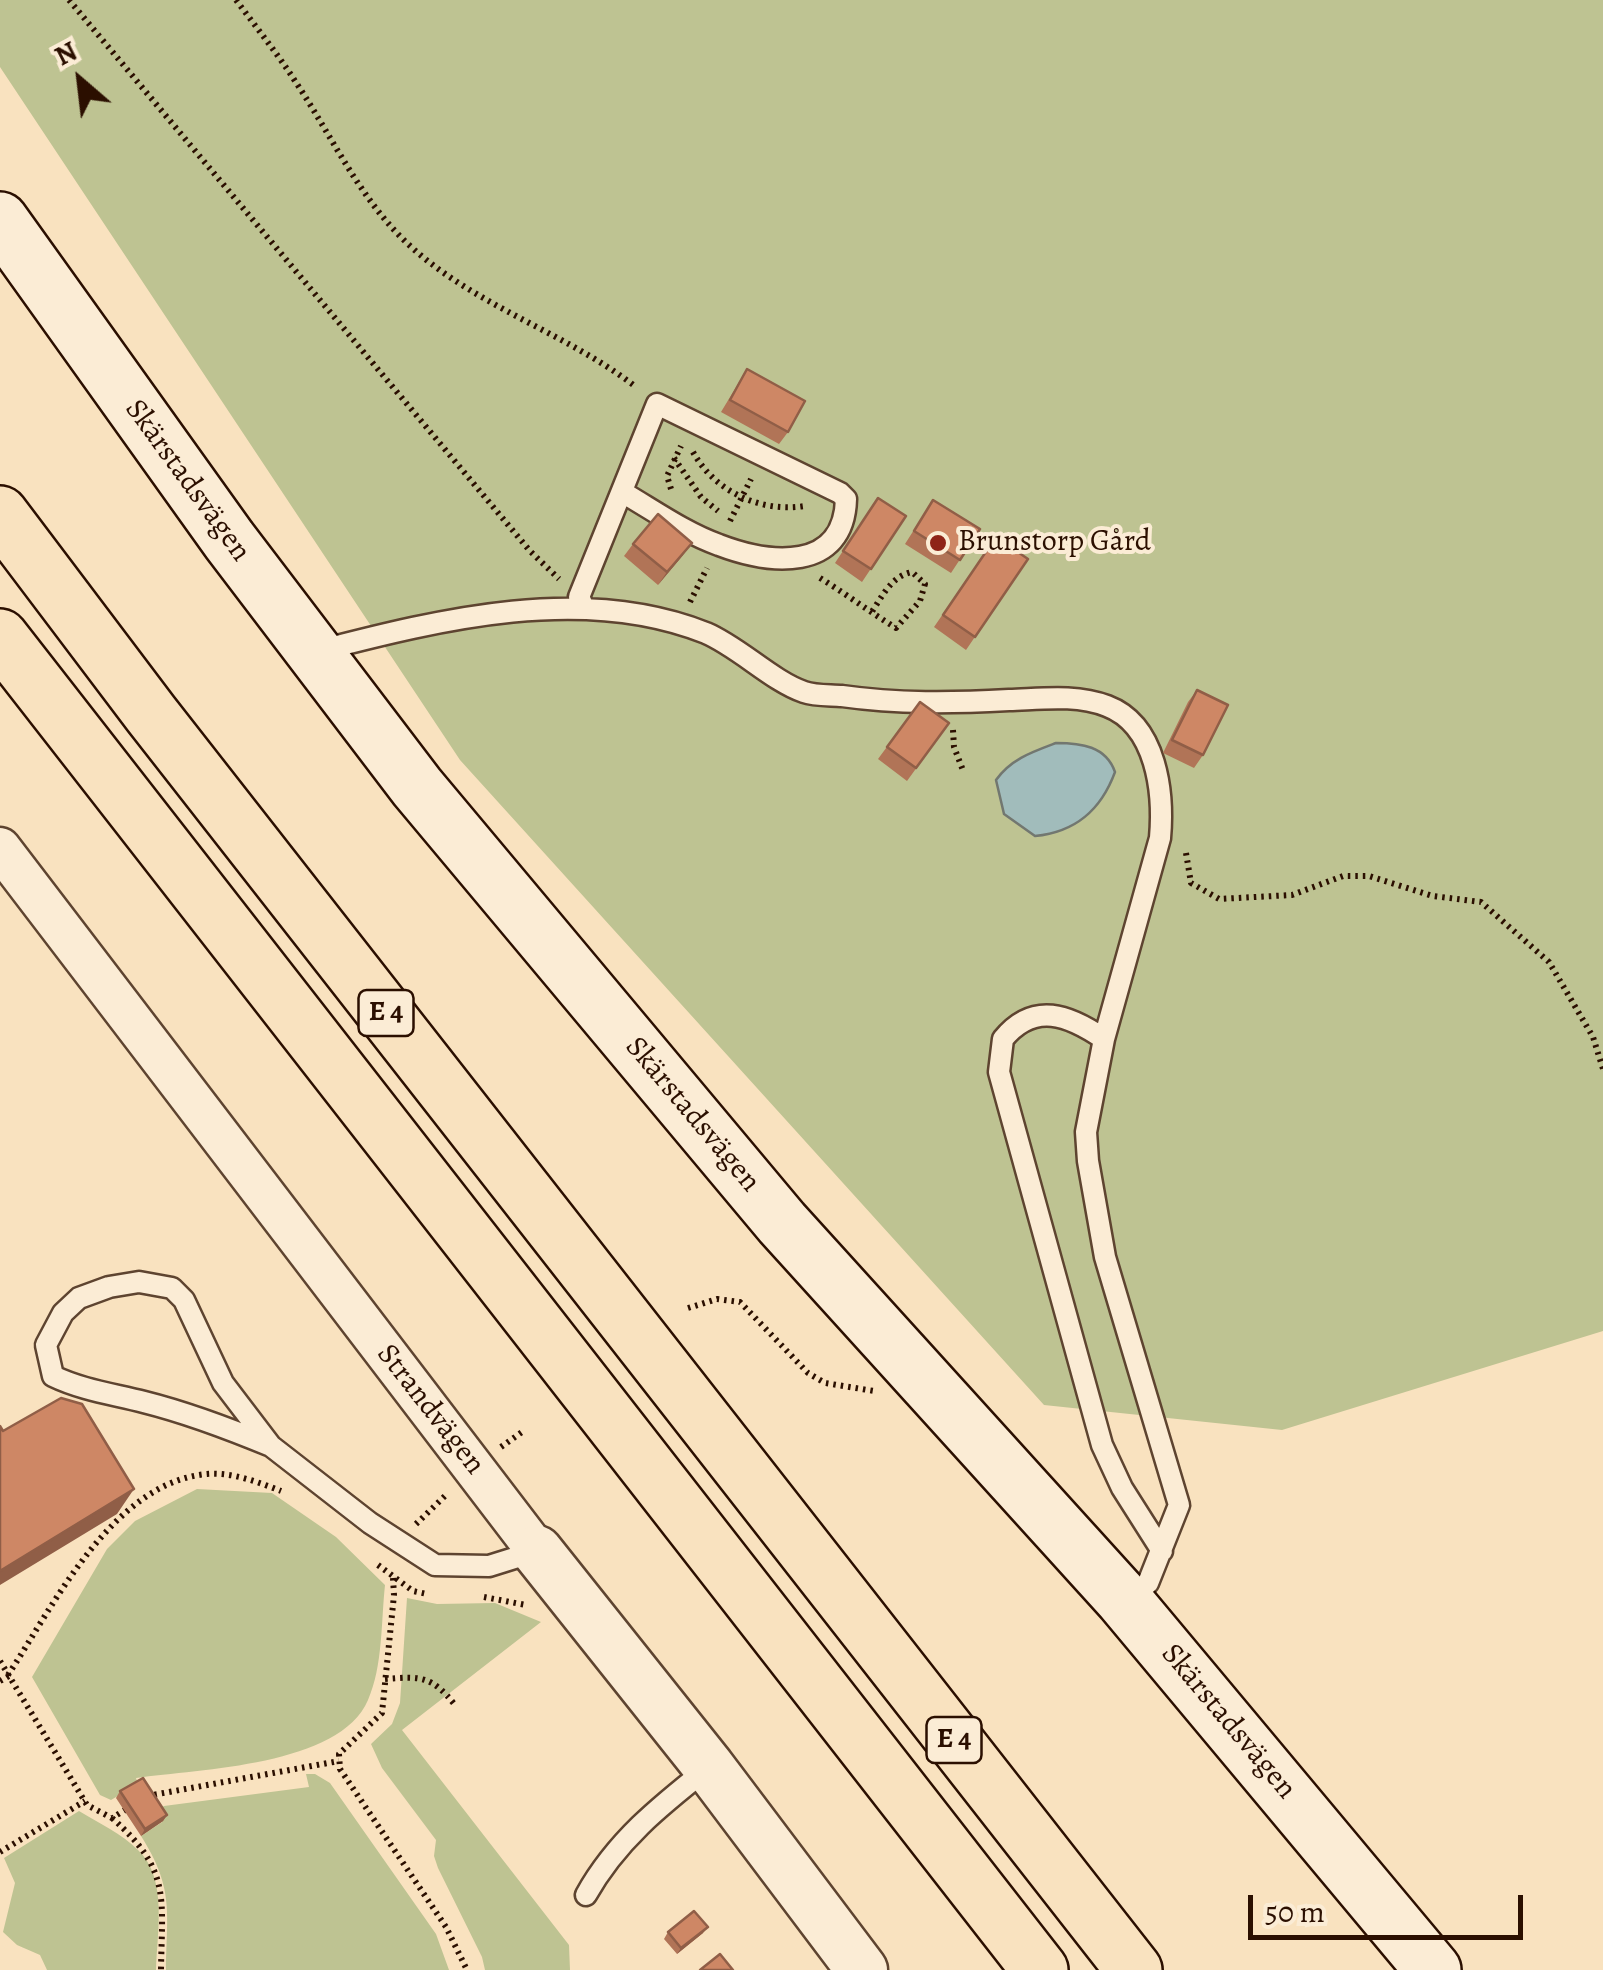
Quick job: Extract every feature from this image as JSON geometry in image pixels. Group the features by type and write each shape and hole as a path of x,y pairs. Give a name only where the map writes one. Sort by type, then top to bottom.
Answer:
{"highway":[{"name":"E 4","path":"0,514 1134,1970"},
{"name":"E 4","path":"0,637 1040,1970"},
{"path":"906,1799 1004,1970"}],"main road":[{"name":"Skärstadsvägen","path":"0,220 229,540 417,786 782,1223 1126,1602 1433,1970"}],"street":[{"name":"Strandvägen","path":"0,848 862,1970"}],"lane":[{"path":"581,602 622,492 657,404 840,493 846,500 845,517 828,546 805,557 756,556 712,542 622,492"},
{"path":"315,652 409,626 581,602 708,634 804,692 937,703 1059,697 1107,706 1122,714 1138,734 1160,780 1160,838 1104,1039 1086,1132 1088,1161 1105,1257 1178,1505 1148,1583 1126,1602"},
{"path":"1104,1039 1070,1021 1048,1015 1029,1016 1003,1039 999,1072 1102,1445 1122,1488 1162,1551"},
{"path":"271,1446 220,1425 146,1402 74,1386 53,1376 46,1345 53,1330 79,1298 110,1287 140,1282 172,1288 184,1300 222,1383 271,1446 370,1523 434,1566 488,1566 537,1551"},
{"path":"586,1895 602,1867 634,1828 709,1767"}],"path":[{"path":"69,0 530,551 581,602"},
{"path":"236,0 294,79 366,197 410,246 502,309 613,370 657,404"},
{"path":"678,625 712,542 668,485 666,476 685,438 699,463 742,498 781,509 821,502 840,493"},
{"path":"674,458 701,497 731,520 748,526"},
{"path":"734,513 750,482"},
{"path":"805,557 814,573 871,613 896,628 920,601 925,584 912,572 904,573 871,613"},
{"path":"954,747 964,774"},
{"path":"1191,883 1219,899 1292,895 1343,876 1369,876 1433,896 1481,902 1549,962 1593,1037 1603,1069"},
{"path":"688,1308 718,1299 740,1302 808,1374 825,1384 883,1392 896,1386 914,1368"},
{"path":"0,1681 8,1675 76,1569 108,1530 162,1487 209,1474 250,1479 291,1495"},
{"path":"364,1554 413,1591 436,1597"},
{"path":"392,1567 394,1595 382,1713 339,1754 340,1769 446,1927 466,1970"},
{"path":"471,1596 510,1601 535,1610"},
{"path":"0,1661 84,1800 112,1818 142,1846 154,1864 162,1900 161,1970"},
{"path":"385,1680 427,1680 440,1686 455,1704"},
{"path":"146,1797 339,1761"},
{"path":"0,1852 84,1800"},
{"path":"112,1818 124,1810"}],"green space":[{"path":"0,0 1603,0 1603,1331 1282,1430 1044,1405 460,760 0,67"},
{"path":"197,1489 272,1493 336,1537 385,1585 373,1687 353,1722 329,1739 266,1760 136,1778 138,1784 111,1800 100,1795 32,1677 107,1549 135,1521"},
{"path":"407,1598 437,1604 495,1603 541,1622 402,1730 569,1945 570,1970 485,1970 438,1868 434,1856 436,1840 382,1768 371,1744 392,1724 400,1703"},
{"path":"306,1774 315,1774 330,1783 436,1934 449,1970 166,1970 164,1886 141,1836 162,1822 156,1811 164,1806 309,1787"},
{"path":"79,1811 138,1850 154,1875 159,1907 156,1970 47,1970 40,1955 17,1945 3,1932 15,1883 4,1858"}],"water":[{"path":"1056,743 1099,751 1115,772 1102,797 1085,817 1063,830 1035,836 1004,814 996,780 1015,761"}],"building":[{"path":"747,369 805,401 788,432 730,400"},
{"path":"878,498 906,516 871,569 843,551"},
{"path":"933,500 980,529 960,560 914,531"},
{"path":"658,514 692,543 667,572 633,544"},
{"path":"996,537 1028,559 975,637 943,615"},
{"path":"1197,690 1228,705 1203,755 1172,740"},
{"path":"920,702 949,723 916,768 887,747"},
{"path":"61,1398 82,1404 134,1489 0,1571 0,1426 3,1431"},
{"path":"143,1778 167,1815 145,1829 120,1791"},
{"path":"694,1911 708,1927 681,1948 668,1932"},
{"path":"720,1954 733,1970 700,1970"}],"place":[{"name":"Brunstorp Gård","path":"938,543"}]}
